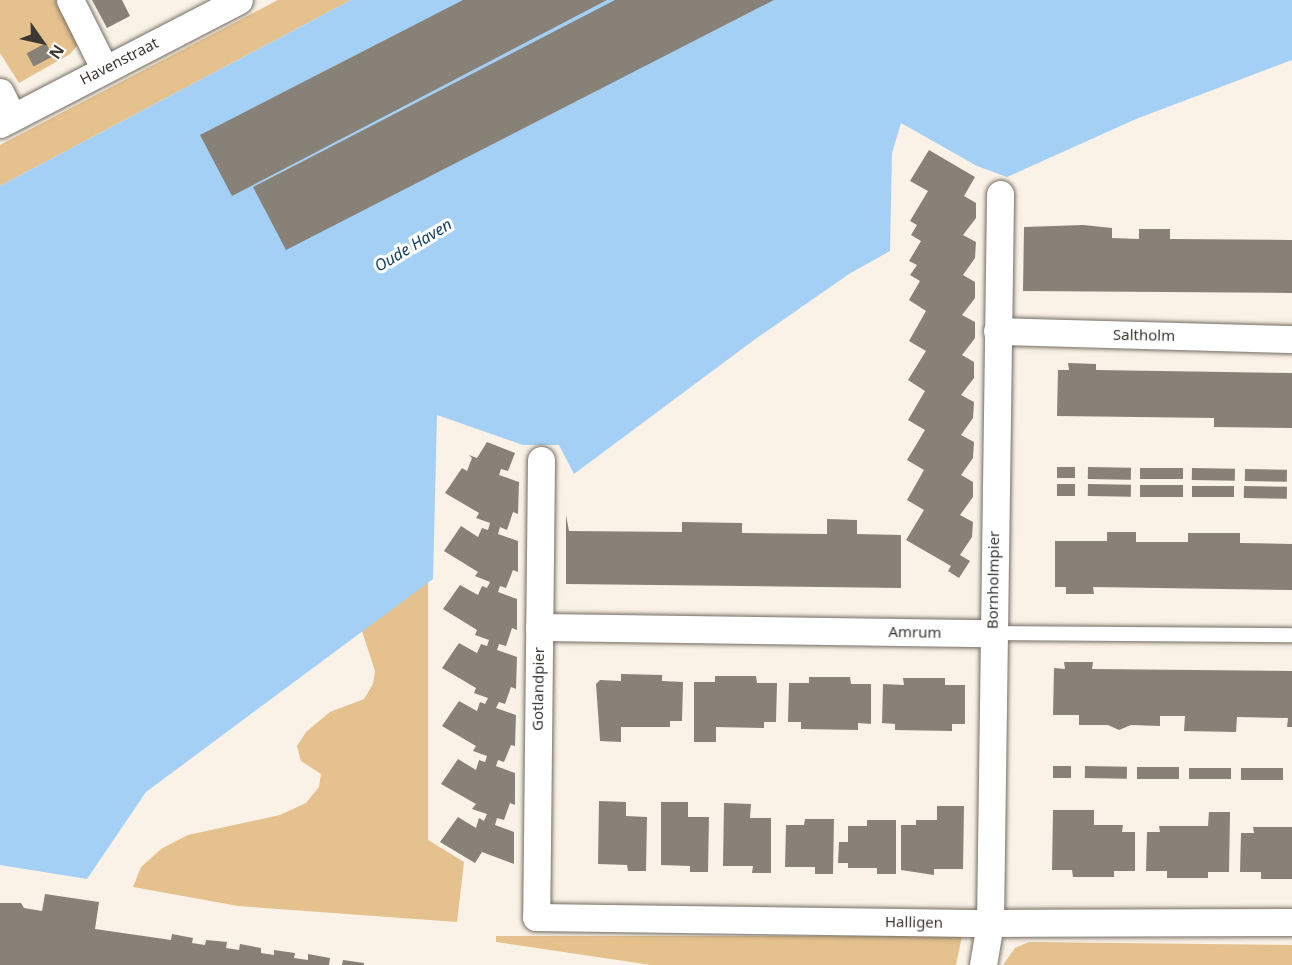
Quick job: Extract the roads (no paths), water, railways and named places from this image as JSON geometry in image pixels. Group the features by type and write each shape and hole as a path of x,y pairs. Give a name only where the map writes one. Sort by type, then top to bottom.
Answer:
{"street":[{"path":"70,0 104,68"},
{"name":"Havenstraat","path":"6,121 104,68 239,0"},
{"path":"0,92 6,121"},
{"name":"Bornholmpier","path":"983,965 990,923 992,633 1000,194"},
{"name":"Saltholm","path":"997,331 1292,339"},
{"name":"Gotlandpier","path":"536,917 541,460"},
{"name":"Amrum","path":"538,627 992,633"},
{"name":"Halligen","path":"536,917 990,923 1292,922"}],"lane":[{"name":"Amrum","path":"992,633 1292,635"}],"water":[{"name":"Oude Haven","path":"351,0 1292,0 1292,60 1136,119 1007,177 977,166 901,123 892,153 890,251 849,274 754,340 574,474 559,445 523,445 437,415 433,579 146,792 87,879 0,865 0,186"}]}
